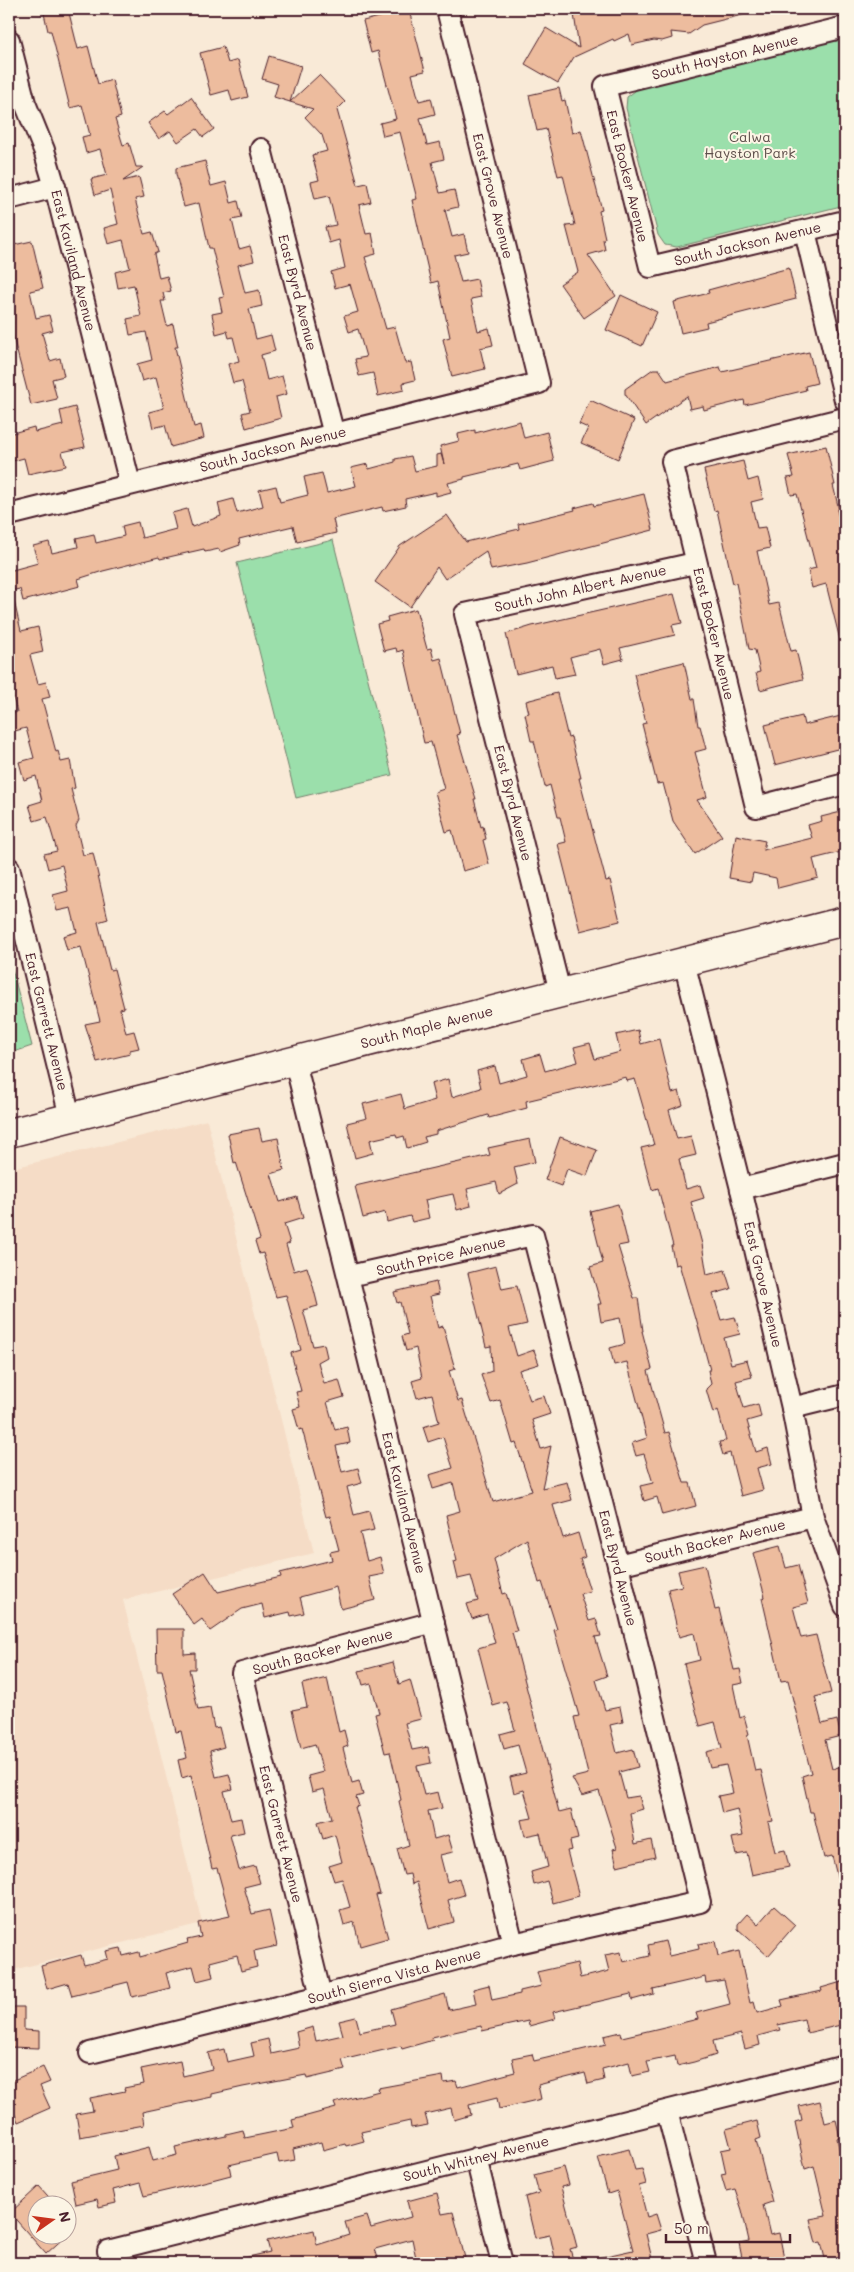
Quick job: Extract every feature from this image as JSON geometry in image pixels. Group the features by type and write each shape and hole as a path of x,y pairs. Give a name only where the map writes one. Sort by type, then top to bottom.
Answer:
{"main road":[{"name":"South Maple Avenue","path":"9,1133 845,921"}],"street":[{"name":"East Grove Avenue","path":"448,9 539,383"},
{"name":"South Hayston Avenue","path":"605,86 845,27"},
{"name":"East Kaviland Avenue","path":"9,40 25,103 44,150 55,187 130,484"},
{"name":"East Booker Avenue","path":"605,86 650,267"},
{"name":"East Byrd Avenue","path":"261,149 334,435"},
{"path":"9,199 55,187"},
{"name":"South Jackson Avenue","path":"650,267 845,221"},
{"path":"805,231 845,400"},
{"name":"South Jackson Avenue","path":"9,515 539,383"},
{"name":"East Booker Avenue","path":"845,418 672,461 695,563 756,807 845,784"},
{"name":"South John Albert Avenue","path":"465,614 695,563"},
{"name":"East Byrd Avenue","path":"465,614 560,992"},
{"name":"East Garrett Avenue","path":"9,868 70,1117"},
{"name":"East Grove Avenue","path":"684,962 741,1189 792,1408 813,1516 845,1606"},
{"name":"East Kaviland Avenue","path":"295,1062 513,1944"},
{"path":"741,1189 845,1163"},
{"name":"East Byrd Avenue","path":"534,1235 618,1565 700,1902"},
{"name":"South Price Avenue","path":"349,1276 534,1235"},
{"path":"792,1408 845,1394"},
{"name":"South Backer Avenue","path":"618,1565 813,1516"},
{"name":"South Backer Avenue","path":"242,1673 434,1622"},
{"name":"East Garrett Avenue","path":"242,1673 321,1996"},
{"name":"South Sierra Vista Avenue","path":"90,2054 321,1996 513,1944 700,1902"},
{"name":"South Whitney Avenue","path":"110,2257 476,2158 845,2066"},
{"path":"667,2111 706,2263"},
{"path":"476,2158 502,2263"}],"shaded area":[{"path":"207,1120 314,1553 123,1600 202,1923 9,1971 9,1169"}],"green space":[{"name":"Calwa Hayston Park","path":"845,38 845,205 677,247 665,245 658,235 626,108 627,97 639,88"},
{"path":"333,540 392,775 296,798 237,563"},
{"path":"9,957 32,1046 14,1052 9,1033"}],"building":[{"path":"43,9 68,9 78,49 88,46 98,84 112,80 121,117 115,119 123,145 129,143 136,167 143,167 123,181 139,177 144,197 135,199 144,234 152,232 158,252 154,254 159,278 167,276 171,291 163,293 165,301 161,301 167,326 173,324 178,347 175,347 194,427 201,425 204,438 171,447 165,425 153,428 149,412 164,408 156,377 142,381 137,364 152,360 146,332 130,335 127,319 141,316 134,285 118,288 115,272 130,268 123,240 108,244 104,228 118,224 110,190 95,195 91,179 107,175 100,149 86,153 82,137 90,135 82,105 70,108 51,31 48,31"},
{"path":"584,9 746,9 746,14 702,25 689,34 671,32 672,38 662,41 654,40 632,45 629,34 614,41 613,39 574,57 558,83 525,64 546,28 579,48 574,14"},
{"path":"409,10 425,71 412,74 419,101 431,98 435,114 420,118 427,145 440,142 444,159 432,162 440,193 454,190 458,207 445,210 452,237 464,234 468,252 454,255 461,282 477,279 481,297 471,299 478,331 489,328 493,345 480,348 485,369 452,377 443,339 450,337 438,281 431,283 412,200 417,199 400,132 383,136 380,123 396,119 378,51 371,53 363,21"},
{"path":"223,47 228,63 238,60 248,97 232,101 229,90 211,95 200,53"},
{"path":"269,56 301,66 290,102 274,97 278,84 262,79"},
{"path":"319,75 345,102 337,110 358,185 367,183 371,202 359,205 366,234 372,233 376,254 365,257 386,329 395,327 405,363 411,362 415,380 403,383 404,390 378,396 373,373 359,376 355,359 366,357 358,329 349,332 344,316 358,312 350,284 335,288 331,272 345,268 339,240 329,243 325,227 336,225 329,196 315,199 311,182 319,180 312,155 327,151 322,135 305,117 313,109 290,102"},
{"path":"559,88 562,101 565,100 572,133 581,130 602,210 599,211 605,238 603,239 605,250 588,255 616,296 584,318 560,284 578,272 566,226 575,225 563,175 558,176 546,129 537,131 529,95"},
{"path":"191,97 214,129 203,137 197,129 178,142 170,131 159,139 148,123 165,111 168,114"},
{"path":"205,161 211,186 226,182 231,203 238,201 242,218 232,220 239,249 250,246 254,261 238,265 245,293 259,290 262,306 249,309 256,339 271,335 275,351 261,355 267,380 282,376 287,394 276,397 281,418 246,428 242,413 250,411 242,381 233,383 228,364 239,361 233,337 229,338 227,331 216,334 212,314 222,312 219,298 224,297 212,248 209,248 199,203 184,207 176,174 176,168"},
{"path":"32,241 43,288 30,291 36,318 49,315 53,330 42,333 50,361 60,358 64,376 52,379 57,399 31,405 10,325 13,324 9,306 9,246"},
{"path":"789,268 796,299 706,322 707,327 681,333 674,302 709,293 708,290"},
{"path":"621,295 657,312 642,346 606,330"},
{"path":"809,352 817,383 805,386 806,390 745,405 744,400 704,410 703,406 690,409 687,396 646,425 625,394 625,389 653,369 659,369 667,381 720,367 722,372"},
{"path":"590,400 634,420 618,459 581,443 588,428 579,424"},
{"path":"75,407 85,447 62,452 66,466 28,474 24,458 9,462 9,434 34,427 35,432 63,425 60,411"},
{"path":"520,421 524,438 547,432 554,461 520,470 518,464 464,477 464,479 448,483 451,492 436,496 436,492 405,499 406,506 383,511 382,507 333,519 336,533 297,542 293,526 239,539 240,545 220,552 219,549 205,552 204,549 160,559 159,557 103,571 78,579 80,586 23,601 20,589 9,591 9,571 38,563 33,546 49,542 52,553 78,547 76,538 94,534 96,543 124,536 122,526 138,522 142,538 176,529 172,513 187,509 192,527 221,516 218,503 233,499 237,513 263,506 259,490 276,486 280,502 308,495 304,477 322,473 327,493 356,486 351,468 368,464 369,469 395,462 395,459 411,456 415,471 437,466 437,455 441,454 444,464 440,446 459,441 458,434 475,430 475,433"},
{"path":"826,446 835,485 833,485 839,510 837,510 845,542 845,640 840,640 826,584 812,588 808,570 816,568 797,494 791,495 787,478 794,477 788,455"},
{"path":"743,461 748,481 758,478 763,499 751,502 757,528 765,527 770,548 757,551 769,605 779,603 791,651 796,650 803,679 760,690 756,673 760,672 755,650 749,649 736,583 733,584 717,510 714,511 704,470"},
{"path":"644,494 653,530 527,563 491,570 486,551 445,579 437,567 410,607 375,582 400,546 447,515 466,542 519,529 518,524 575,510 574,508 593,503 594,506"},
{"path":"674,594 682,623 672,625 675,635 620,648 623,659 604,664 600,649 570,657 575,674 555,678 552,665 516,674 506,634 532,626"},
{"path":"14,601 21,631 38,627 43,652 30,655 38,684 46,682 50,697 42,699 56,752 58,751 61,762 70,760 75,788 71,789 79,820 76,826 83,855 93,853 108,919 98,922 110,970 114,969 124,1008 120,1009 126,1033 134,1031 139,1048 130,1050 130,1054 97,1062 85,1024 100,1021 81,947 67,950 63,936 77,932 71,908 57,911 53,895 68,891 62,865 48,869 44,854 57,851 47,817 34,821 29,805 42,801 36,776 24,780 19,762 34,758 26,728 11,732 9,725 9,715 17,712 9,683 9,602"},
{"path":"416,609 427,649 431,648 434,660 441,658 460,734 457,735 476,799 474,799 481,827 483,826 486,839 483,840 489,864 463,871 452,830 446,832 435,792 444,789 431,742 424,743 403,650 397,652 396,648 384,651 377,624 388,621 387,617"},
{"path":"684,662 692,699 694,699 698,726 700,726 706,749 695,752 707,797 697,800 722,836 695,854 673,821 663,783 657,784 642,724 646,723 634,674"},
{"path":"557,693 568,738 571,737 581,778 579,778 606,881 610,880 620,921 580,931 558,844 566,842 560,817 558,817 550,785 545,787 534,741 531,741 525,714 529,713 526,701"},
{"path":"845,715 845,747 775,765 765,725 802,716 804,725"},
{"path":"845,811 845,851 813,859 818,878 778,888 776,878 753,873 751,882 729,878 736,835 765,841 763,850 812,838 808,825 822,821 821,817"},
{"path":"638,1030 641,1044 659,1039 672,1093 679,1091 683,1105 669,1110 677,1139 691,1136 696,1155 679,1159 686,1189 700,1185 704,1198 691,1202 702,1244 707,1275 725,1270 731,1289 713,1294 721,1320 735,1317 740,1334 724,1338 731,1364 747,1360 752,1377 736,1381 744,1408 758,1404 761,1417 747,1421 756,1452 768,1448 772,1464 757,1468 763,1490 741,1496 730,1453 723,1455 719,1442 726,1441 718,1410 713,1413 706,1389 711,1384 708,1370 710,1370 679,1264 675,1265 671,1246 673,1246 658,1188 652,1190 641,1148 654,1145 635,1079 627,1081 626,1077 526,1101 527,1108 489,1118 488,1115 436,1131 436,1134 424,1137 426,1142 407,1148 404,1136 397,1138 396,1134 370,1140 373,1153 355,1158 347,1123 367,1118 363,1104 401,1094 405,1109 435,1100 431,1084 448,1079 452,1097 481,1088 477,1071 495,1066 499,1083 527,1075 523,1059 540,1054 545,1071 578,1062 574,1047 590,1043 595,1059 620,1052 616,1035"},
{"path":"259,1128 262,1141 278,1138 284,1170 271,1174 280,1202 297,1197 303,1218 284,1224 290,1243 286,1245 294,1271 307,1267 313,1286 318,1306 303,1310 313,1346 324,1344 327,1357 318,1362 324,1384 339,1380 344,1397 327,1402 335,1430 347,1427 350,1443 336,1446 342,1472 358,1468 362,1483 347,1487 354,1515 369,1511 374,1530 360,1533 367,1561 380,1557 384,1574 369,1577 375,1600 341,1609 336,1587 300,1597 304,1613 291,1616 290,1612 265,1618 262,1604 242,1609 210,1631 202,1619 194,1625 172,1594 205,1572 218,1592 281,1577 280,1573 332,1560 330,1552 339,1550 330,1516 326,1517 302,1429 299,1430 293,1409 300,1407 296,1392 301,1391 291,1353 301,1350 286,1295 276,1297 263,1253 259,1254 255,1241 260,1239 236,1162 234,1163 228,1134"},
{"path":"560,1137 597,1150 587,1176 567,1169 561,1186 545,1180"},
{"path":"530,1139 535,1162 514,1167 518,1184 499,1194 496,1182 467,1189 471,1206 457,1210 453,1194 425,1200 429,1218 412,1222 410,1216 387,1222 385,1212 363,1218 355,1186 490,1155 488,1148"},
{"path":"618,1204 628,1244 618,1246 634,1298 638,1298 642,1331 652,1369 648,1371 665,1433 669,1432 684,1483 690,1483 696,1506 662,1515 657,1497 644,1501 640,1486 653,1483 644,1454 636,1456 632,1443 647,1438 627,1362 614,1365 610,1348 625,1344 620,1318 601,1322 598,1304 601,1304 590,1267 603,1263 590,1211"},
{"path":"496,1266 502,1289 517,1286 527,1324 509,1328 517,1356 534,1350 539,1364 519,1370 530,1400 544,1396 550,1414 532,1420 541,1449 551,1446 542,1488 567,1482 572,1500 553,1505 563,1538 578,1533 585,1557 580,1559 590,1591 580,1594 589,1621 596,1619 601,1636 595,1637 607,1676 596,1680 605,1710 620,1707 623,1722 610,1725 617,1753 633,1749 638,1767 619,1772 626,1798 639,1796 643,1809 630,1813 635,1844 651,1840 655,1857 617,1866 613,1849 617,1848 599,1791 582,1796 572,1778 588,1774 574,1717 579,1716 554,1630 557,1629 542,1582 539,1583 527,1539 494,1559 503,1594 506,1593 517,1631 512,1632 559,1812 571,1809 578,1839 570,1841 572,1850 567,1851 579,1896 553,1903 547,1881 534,1885 531,1872 548,1867 540,1833 525,1836 521,1820 532,1818 524,1790 514,1793 510,1777 526,1773 518,1745 504,1749 500,1734 515,1730 507,1702 493,1706 478,1648 495,1643 487,1614 472,1619 467,1604 478,1601 471,1576 458,1579 454,1562 457,1561 446,1515 460,1511 453,1483 433,1489 429,1475 453,1468 443,1437 428,1442 423,1427 439,1422 432,1394 417,1398 412,1381 422,1378 416,1348 406,1351 402,1336 408,1334 400,1302 397,1303 394,1292 436,1282 439,1294 430,1296 438,1328 443,1326 455,1369 449,1371 458,1401 462,1400 493,1502 532,1491 516,1443 513,1444 500,1400 491,1403 481,1375 492,1371 491,1346 486,1347 468,1273"},
{"path":"780,1546 786,1568 798,1565 808,1603 793,1607 801,1638 816,1635 831,1693 815,1697 822,1724 837,1720 841,1736 825,1740 832,1769 845,1765 845,1783 838,1784 845,1815 845,1888 840,1888 832,1856 824,1858 813,1812 810,1812 802,1776 811,1773 788,1680 781,1681 762,1598 765,1597 753,1553"},
{"path":"705,1565 715,1610 719,1609 734,1670 740,1669 743,1683 733,1685 740,1718 744,1716 749,1734 747,1735 755,1771 761,1770 773,1821 768,1822 775,1852 785,1850 789,1867 752,1875 747,1853 736,1855 732,1838 743,1836 737,1809 722,1813 718,1796 733,1793 726,1765 710,1768 706,1752 722,1748 715,1722 700,1726 684,1664 700,1660 694,1633 679,1637 668,1589 682,1586 678,1571"},
{"path":"156,1629 184,1629 184,1654 195,1653 195,1669 189,1669 198,1710 210,1708 214,1728 219,1727 224,1747 210,1751 216,1777 229,1774 233,1789 224,1791 231,1820 241,1818 244,1832 230,1835 239,1870 255,1866 260,1883 244,1887 252,1914 269,1910 277,1946 254,1951 257,1967 241,1971 237,1955 210,1962 213,1977 197,1981 193,1966 166,1973 170,1988 150,1993 132,1997 128,1982 72,1996 68,1983 47,1989 41,1966 81,1955 84,1965 108,1959 106,1951 121,1948 123,1956 139,1952 140,1957 188,1943 187,1940 201,1937 198,1923 230,1916 217,1868 212,1869 191,1775 182,1778 178,1760 187,1758 181,1731 176,1732 162,1670 157,1670"},
{"path":"393,1662 399,1684 410,1680 421,1719 405,1723 412,1750 428,1747 431,1763 417,1766 424,1795 438,1792 442,1808 428,1811 434,1839 448,1835 453,1852 440,1855 447,1882 459,1878 464,1895 448,1900 454,1922 429,1929 417,1882 412,1884 410,1874 404,1875 397,1849 409,1845 399,1801 401,1800 390,1752 385,1753 375,1714 379,1713 371,1683 363,1685 359,1671"},
{"path":"327,1678 339,1732 344,1730 348,1746 343,1748 352,1783 359,1781 363,1795 356,1797 359,1806 355,1807 380,1894 376,1895 388,1938 360,1946 354,1922 344,1925 340,1910 350,1907 342,1879 334,1881 329,1866 342,1862 335,1835 323,1839 318,1822 332,1818 324,1789 312,1792 308,1776 323,1772 315,1744 301,1748 292,1710 307,1707 302,1684"},
{"path":"774,1906 795,1925 768,1956 738,1929 738,1924 747,1914 758,1924"},
{"path":"665,1941 669,1956 699,1949 698,1944 715,1941 718,1956 739,1951 750,2003 754,2002 757,2013 783,2006 781,2000 822,1991 821,1988 845,1981 845,2024 807,2033 804,2019 778,2025 780,2030 758,2036 760,2045 745,2049 741,2034 713,2041 716,2055 694,2062 677,2066 675,2056 647,2062 650,2072 632,2076 629,2062 602,2069 604,2080 588,2084 585,2073 538,2085 541,2099 499,2109 497,2098 469,2105 471,2115 454,2120 451,2108 425,2114 428,2125 411,2128 410,2121 361,2132 364,2141 346,2146 345,2144 323,2150 321,2142 293,2149 295,2160 279,2163 277,2154 229,2165 231,2175 208,2181 144,2196 140,2183 113,2190 116,2203 99,2207 97,2199 78,2204 78,2194 74,2194 71,2181 117,2170 114,2156 149,2147 153,2161 177,2155 175,2147 226,2136 226,2134 243,2130 245,2138 294,2128 292,2120 336,2108 334,2103 379,2091 378,2088 443,2076 444,2083 456,2081 458,2087 515,2072 512,2058 532,2054 534,2061 606,2044 604,2036 621,2032 622,2037 698,2019 696,2013 730,2004 724,1980 706,1983 705,1977 653,1989 654,1994 632,2000 631,1994 553,2012 555,2019 529,2026 528,2021 482,2031 481,2026 432,2037 433,2040 402,2049 401,2046 342,2060 345,2070 307,2079 306,2075 212,2094 212,2097 142,2112 144,2125 80,2137 76,2114 93,2111 90,2098 125,2091 124,2088 144,2084 141,2069 180,2061 183,2076 212,2069 208,2053 224,2049 227,2062 254,2056 251,2043 268,2039 271,2054 299,2048 296,2032 313,2027 316,2041 343,2035 339,2021 356,2017 360,2032 395,2024 391,2009 445,1994 449,2010 476,2004 473,1989 489,1985 492,2000 520,1994 520,1991 541,1986 537,1972 577,1963 580,1978 609,1971 605,1955 621,1952 623,1962 650,1956 648,1945"},
{"path":"9,2007 24,2007 24,2030 39,2031 39,2048 9,2047"},
{"path":"43,2067 50,2082 40,2086 50,2108 18,2122 9,2100 9,2082"},
{"path":"820,2101 825,2123 836,2120 840,2137 837,2138 845,2176 845,2184 842,2185 845,2198 845,2263 826,2263 821,2242 816,2243 810,2219 826,2216 814,2166 805,2169 795,2122 802,2120 799,2106"},
{"path":"757,2121 761,2138 756,2140 772,2202 763,2205 770,2235 779,2233 785,2263 743,2263 739,2243 749,2241 742,2210 735,2189 726,2191 721,2174 726,2173 721,2150 731,2148 726,2129"},
{"path":"629,2149 635,2170 642,2169 646,2184 639,2186 647,2217 656,2214 661,2230 646,2234 653,2263 597,2263 597,2258 633,2250 617,2191 608,2194 598,2157"},
{"path":"564,2167 569,2185 561,2187 577,2247 570,2249 574,2263 556,2263 550,2235 535,2238 525,2197 539,2193 534,2175"},
{"path":"39,2186 46,2194 30,2194"},
{"path":"437,2193 442,2214 453,2212 465,2258 445,2263 417,2263 412,2239 375,2249 378,2258 357,2263 245,2263 244,2258 270,2252 267,2241 314,2230 317,2245 349,2235 345,2222 367,2216 371,2228 411,2217 407,2201"},
{"path":"28,2196 28,2234 10,2213"},
{"path":"37,2244 57,2244 46,2254"}]}
